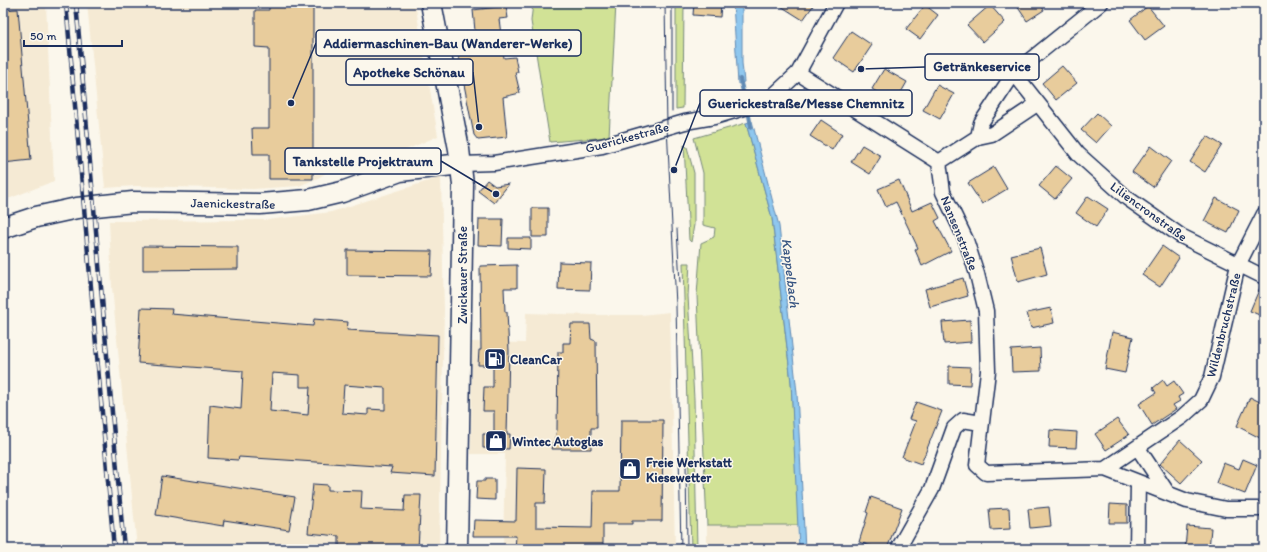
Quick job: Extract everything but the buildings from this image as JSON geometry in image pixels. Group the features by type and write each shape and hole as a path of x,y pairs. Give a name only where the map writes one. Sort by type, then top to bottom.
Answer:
{"main road":[{"name":"Zwickauer Straße","path":"431,3 461,164 462,278 457,549"},
{"name":"Jaenickestraße","path":"3,228 61,211 126,202 260,204 308,200 342,192 400,171 461,164"}],"street":[{"name":"Guerickestraße","path":"461,164 494,163 588,148 621,141 685,122 714,117 754,105 773,96 798,73 836,3"},
{"path":"978,137 981,123 1014,73 1101,3"},
{"path":"798,73 939,162 978,137 992,134 1037,104"},
{"name":"Liliencronstraße","path":"1014,73 1078,154 1127,198 1181,236 1264,277"},
{"name":"Nansenstraße","path":"939,162 943,192 966,240 977,274 986,311 988,371 977,465 986,473 1105,470"},
{"name":"Wildenbruchstraße","path":"1105,470 1182,417 1201,400 1212,377 1238,265 1264,214"},
{"path":"898,549 932,489 954,428 963,420 981,422"},
{"path":"1138,448 1168,492"},
{"path":"1105,470 1168,492 1187,501 1226,509 1264,509"},
{"path":"1137,549 1138,482"}],"shaded area":[{"path":"3,3 46,3 54,181 3,201"},
{"path":"87,3 415,3 438,136 392,156 332,169 318,178 299,186 253,189 135,186 105,188"},
{"path":"441,177 444,311 439,549 137,549 112,287 109,221 267,220 331,212"},
{"path":"670,312 675,549 503,549 505,454 471,454 472,342 525,343 526,313 641,315"},
{"path":"707,525 797,525 798,549 707,549"}],"green space":[{"path":"533,3 616,3 609,137 550,142 531,21"},
{"path":"676,3 684,3 683,108 676,109"},
{"path":"746,123 772,218 791,382 799,525 707,525 697,295 701,243 714,237 715,228 703,225 703,173 694,138"},
{"path":"684,145 687,147 694,173 694,225 691,242 689,240"},
{"path":"683,263 690,263 688,296 694,399 697,549 691,549"}],"water":[{"path":"733,3 742,3 742,63 744,82 738,84"},
{"path":"752,121 779,226 797,393 805,549 799,549 791,382 772,218 746,123"}],"waterway":[{"name":"Kappelbach","path":"740,79 746,104"},
{"name":"Kappelbach","path":"748,110 751,127"}],"tram line":[{"path":"665,3 667,127 676,305 681,549"},
{"path":"672,3 672,111"},
{"path":"677,229 680,283"},
{"path":"686,459 687,549"}],"railway":[{"path":"66,3 114,549"},
{"path":"76,3 124,549"}],"place":[{"name":"Getränkeservice","path":"861,69"},
{"name":"Addiermaschinen-Bau (Wanderer-Werke)","path":"291,103"},
{"name":"Apotheke Schönau","path":"479,127"},
{"name":"Guerickestraße/Messe Chemnitz","path":"674,170"},
{"name":"Tankstelle Projektraum","path":"496,194"},
{"name":"CleanCar","path":"495,359"},
{"name":"Wintec Autoglas","path":"496,441"},
{"name":"Freie Werkstatt Kiesewetter","path":"630,469"}]}
